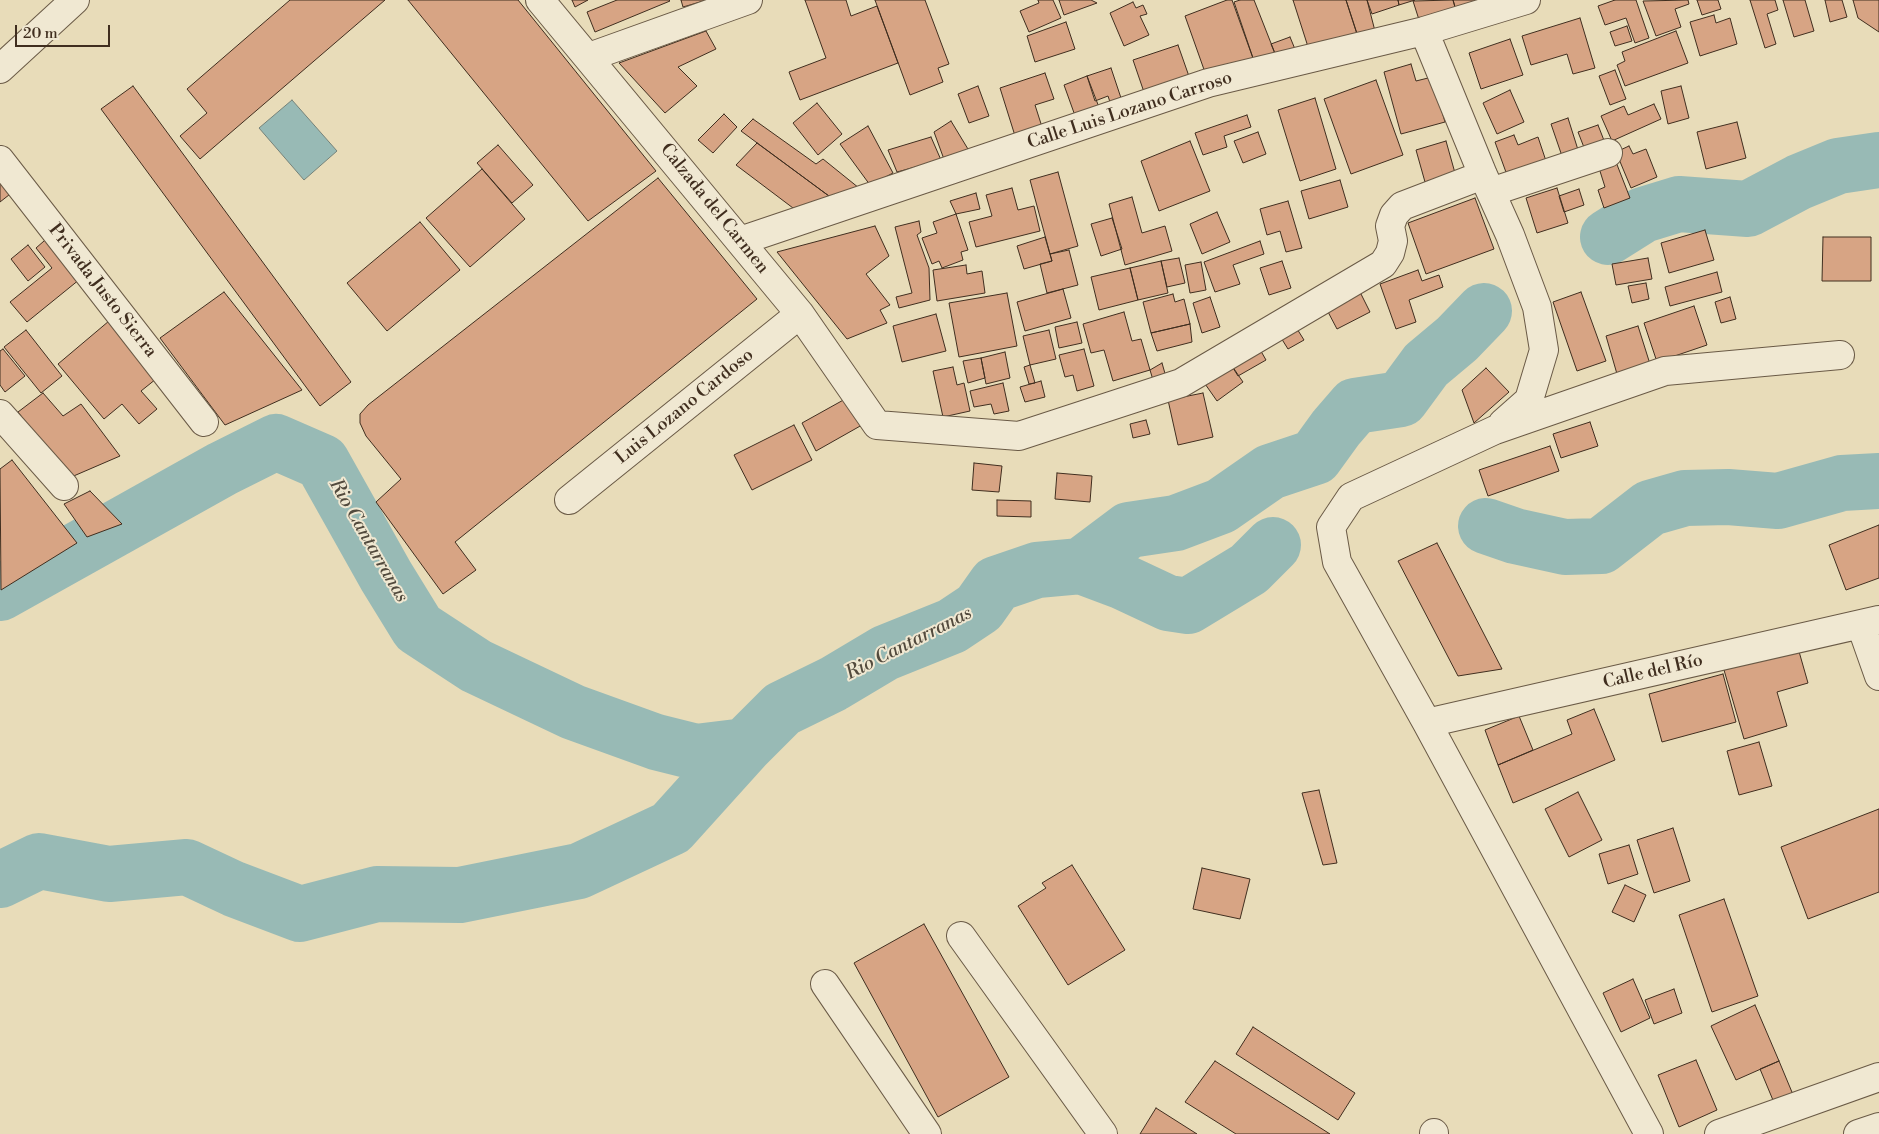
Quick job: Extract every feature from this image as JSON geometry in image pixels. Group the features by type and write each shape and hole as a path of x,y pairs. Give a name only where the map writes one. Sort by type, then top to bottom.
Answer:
{"street":[{"path":"0,68 75,0"},
{"name":"Calzada del Carmen","path":"540,0 800,314 877,425 1018,436 1181,383 1383,264 1390,253 1393,241 1390,226 1394,215 1402,206 1487,184"},
{"path":"589,57 748,0"},
{"name":"Calle Luis Lozano Carroso","path":"740,241 1208,83 1424,31 1526,0"},
{"path":"1424,31 1510,235 1537,307 1544,350 1529,400 1495,430"},
{"path":"1487,184 1608,153"},
{"name":"Privada Justo Sierra","path":"0,160 204,422"},
{"name":"Luis Lozano Cardoso","path":"569,500 800,314"},
{"path":"1649,1134 1427,723 1337,562 1332,527 1351,498 1495,430 1665,371 1840,355"},
{"path":"0,414 64,486"},
{"path":"1870,622 1879,676"},
{"name":"Calle del Río","path":"1427,723 1870,622"},
{"path":"961,936 1102,1134"},
{"path":"825,984 927,1134"},
{"path":"1719,1134 1879,1077"},
{"path":"1858,1134 1879,1127"}],"water":[{"path":"292,100 337,151 304,180 259,128"}],"building":[{"path":"290,0 385,0 200,159 180,136 207,113 187,89"},
{"path":"408,0 518,0 656,171 588,221"},
{"path":"572,0 588,0 575,7"},
{"path":"617,0 670,1 595,32 587,12"},
{"path":"681,0 707,0 683,7"},
{"path":"805,0 846,0 851,16 877,6 898,63 800,100 789,72 826,58"},
{"path":"875,0 925,0 949,64 938,68 943,82 910,95"},
{"path":"1038,0 1053,0 1061,18 1029,32 1020,11 1039,3"},
{"path":"1059,0 1091,0 1097,3 1064,15"},
{"path":"1227,0 1232,0 1254,61 1207,78 1185,16"},
{"path":"1254,0 1278,61 1254,61 1234,2"},
{"path":"1293,0 1346,0 1359,40 1310,53"},
{"path":"1346,0 1367,0 1376,35 1359,40"},
{"path":"1367,0 1398,0 1399,5 1372,14"},
{"path":"1398,0 1415,0 1399,5"},
{"path":"1453,0 1482,0 1457,14"},
{"path":"1453,0 1457,14 1421,26 1413,1"},
{"path":"1615,0 1636,0 1649,38 1635,43 1626,18 1605,25 1598,6"},
{"path":"1688,0 1689,4 1675,9 1681,27 1656,36 1643,1"},
{"path":"1697,0 1718,0 1721,9 1702,15"},
{"path":"1750,0 1775,0 1778,10 1767,14 1776,44 1765,48"},
{"path":"1783,0 1805,0 1814,31 1794,37"},
{"path":"1825,0 1842,0 1847,17 1830,22"},
{"path":"1853,0 1879,0 1879,32 1858,18"},
{"path":"1133,2 1136,8 1143,5 1147,14 1140,16 1149,35 1124,46 1110,13"},
{"path":"1714,15 1716,23 1730,18 1737,44 1700,56 1690,22"},
{"path":"1580,18 1595,68 1573,74 1567,54 1531,65 1522,36"},
{"path":"1066,22 1075,49 1035,62 1027,36"},
{"path":"1627,26 1632,41 1615,46 1610,32"},
{"path":"706,31 716,49 678,67 697,86 665,113 619,63"},
{"path":"1676,31 1688,63 1625,86 1617,65 1625,61 1622,52"},
{"path":"1290,37 1297,54 1278,61 1271,44"},
{"path":"1510,39 1523,75 1481,89 1469,53"},
{"path":"1178,45 1191,82 1146,98 1133,60"},
{"path":"1411,64 1416,81 1432,77 1445,122 1401,134 1384,72"},
{"path":"1111,68 1123,104 1112,108 1108,96 1095,101 1087,76"},
{"path":"1615,70 1626,99 1610,105 1599,76"},
{"path":"1045,73 1054,99 1035,105 1043,130 1016,139 1000,88"},
{"path":"1087,76 1102,115 1078,124 1064,85"},
{"path":"1376,80 1403,155 1351,174 1324,99"},
{"path":"133,86 351,382 320,406 101,109"},
{"path":"978,86 989,116 969,123 958,94"},
{"path":"1681,86 1689,118 1668,124 1661,91"},
{"path":"1510,90 1524,122 1497,134 1483,103"},
{"path":"1315,98 1336,169 1300,181 1278,110"},
{"path":"817,103 842,134 818,155 793,123"},
{"path":"1654,104 1661,119 1612,141 1601,116 1624,106 1628,115"},
{"path":"724,114 737,127 713,153 698,140"},
{"path":"1247,115 1251,127 1224,136 1227,147 1203,155 1195,133"},
{"path":"1568,118 1579,153 1563,159 1551,124"},
{"path":"753,119 816,164 823,159 859,188 833,199 741,131"},
{"path":"951,121 974,159 945,162 934,132"},
{"path":"1737,122 1746,158 1706,169 1697,132"},
{"path":"1598,125 1605,143 1585,150 1578,132"},
{"path":"868,126 893,173 870,185 840,144"},
{"path":"1258,132 1266,154 1243,163 1234,141"},
{"path":"1514,135 1518,145 1538,137 1546,161 1507,175 1495,142"},
{"path":"931,137 941,160 897,172 888,150"},
{"path":"1190,141 1210,191 1159,211 1141,161"},
{"path":"1446,141 1455,173 1425,182 1416,150"},
{"path":"757,143 833,199 793,208 736,165"},
{"path":"498,145 533,185 512,203 477,163"},
{"path":"1629,146 1633,154 1646,149 1657,177 1631,188 1616,152"},
{"path":"1616,162 1630,198 1604,208 1598,190 1605,187 1599,168"},
{"path":"482,169 525,219 470,267 426,218"},
{"path":"1058,172 1078,246 1050,254 1030,180"},
{"path":"0,173 14,191 0,202"},
{"path":"658,178 757,299 455,542 476,570 443,594 376,502 401,479 366,436 360,423 360,414 368,405"},
{"path":"1340,180 1348,207 1309,219 1301,191"},
{"path":"1012,188 1018,210 1034,206 1040,231 976,247 969,222 992,216 986,195"},
{"path":"1557,188 1568,223 1537,233 1526,198"},
{"path":"1579,189 1584,205 1564,212 1559,196"},
{"path":"976,193 980,209 956,214 950,201"},
{"path":"1132,197 1142,233 1165,226 1172,251 1125,265 1109,204"},
{"path":"1475,198 1494,249 1426,274 1408,223"},
{"path":"1288,201 1302,248 1286,252 1280,231 1267,235 1260,209"},
{"path":"1217,212 1230,242 1202,254 1190,224"},
{"path":"956,214 968,250 961,252 963,260 942,268 939,261 932,264 922,238 937,233 933,222"},
{"path":"1112,218 1122,249 1101,256 1091,224"},
{"path":"919,221 921,232 917,235 929,268 930,300 899,308 896,297 912,293 895,227"},
{"path":"420,222 460,270 387,331 347,283"},
{"path":"875,226 889,256 866,274 890,305 880,310 887,323 847,339 777,252"},
{"path":"1705,230 1714,260 1669,273 1661,243"},
{"path":"52,234 85,275 27,322 10,302 52,268 36,248"},
{"path":"1045,237 1052,261 1024,269 1017,246"},
{"path":"1823,237 1871,237 1871,281 1822,281"},
{"path":"1260,241 1264,254 1233,265 1240,284 1215,292 1204,262"},
{"path":"28,245 45,267 28,281 11,259"},
{"path":"1069,250 1078,285 1047,293 1040,264 1052,261 1050,254"},
{"path":"1179,258 1185,283 1167,287 1161,261"},
{"path":"1648,258 1652,279 1616,285 1612,264"},
{"path":"1161,261 1168,293 1138,300 1130,268"},
{"path":"1282,261 1291,288 1269,295 1260,268"},
{"path":"1201,262 1206,290 1190,293 1185,265"},
{"path":"966,265 967,274 982,271 985,293 937,301 933,270"},
{"path":"1130,268 1138,300 1099,310 1091,277"},
{"path":"1418,270 1422,281 1439,275 1443,287 1409,300 1416,322 1396,329 1380,284"},
{"path":"1717,272 1722,292 1670,306 1665,287"},
{"path":"1646,283 1649,299 1632,303 1628,286"},
{"path":"1063,289 1071,318 1025,331 1017,302"},
{"path":"224,292 302,390 225,425 160,338"},
{"path":"1360,292 1370,312 1337,329 1327,310"},
{"path":"1581,292 1606,361 1577,371 1553,302"},
{"path":"1007,293 1017,346 959,357 949,303"},
{"path":"1173,294 1175,302 1184,299 1190,324 1151,333 1143,302"},
{"path":"1210,297 1220,327 1202,333 1193,303"},
{"path":"1730,297 1736,319 1721,323 1715,302"},
{"path":"1694,306 1707,345 1657,362 1644,323"},
{"path":"1124,312 1132,341 1141,339 1150,370 1113,381 1104,350 1091,353 1083,324"},
{"path":"936,314 946,351 902,362 893,326"},
{"path":"109,321 156,379 141,391 157,409 139,424 122,404 104,419 58,364"},
{"path":"1077,322 1082,343 1059,348 1055,327"},
{"path":"1190,324 1192,342 1157,351 1151,333"},
{"path":"1294,324 1304,340 1288,349 1278,333"},
{"path":"1638,326 1650,364 1617,374 1606,336"},
{"path":"26,330 62,376 41,393 4,347"},
{"path":"1049,330 1056,359 1030,365 1023,336"},
{"path":"1258,346 1266,360 1238,376 1230,363"},
{"path":"3,349 25,376 5,392 0,385 0,351"},
{"path":"1084,349 1094,386 1077,391 1073,375 1065,377 1059,355"},
{"path":"1005,352 1010,378 986,384 981,358"},
{"path":"981,358 985,378 968,383 963,361"},
{"path":"1162,363 1166,377 1153,380 1150,370"},
{"path":"1230,363 1243,382 1217,401 1203,381"},
{"path":"1030,365 1035,383 1029,384 1024,367"},
{"path":"953,367 957,385 964,383 970,411 943,417 933,371"},
{"path":"1486,368 1509,392 1474,423 1462,390"},
{"path":"1041,381 1045,397 1025,402 1020,387"},
{"path":"1003,383 1009,411 994,414 991,404 974,407 970,391"},
{"path":"43,393 63,416 81,404 120,456 69,478 18,412"},
{"path":"1203,393 1213,437 1178,445 1168,400"},
{"path":"847,398 862,425 816,451 802,423"},
{"path":"1146,420 1150,434 1133,438 1130,424"},
{"path":"1590,422 1598,446 1561,458 1553,434"},
{"path":"794,425 812,460 752,490 734,455"},
{"path":"1550,446 1559,471 1488,496 1479,470"},
{"path":"12,460 77,543 1,590 0,469"},
{"path":"974,463 1002,466 999,492 972,490"},
{"path":"1057,473 1092,476 1090,502 1055,499"},
{"path":"90,491 122,524 87,537 64,504"},
{"path":"997,500 1031,501 1031,517 997,516"},
{"path":"1879,525 1879,578 1846,590 1829,545"},
{"path":"1437,543 1502,669 1458,676 1398,561"},
{"path":"1798,648 1808,683 1777,692 1787,726 1744,739 1724,670"},
{"path":"1723,674 1736,722 1662,742 1649,694"},
{"path":"1594,709 1615,760 1513,803 1498,765 1572,734 1567,720"},
{"path":"1519,716 1533,750 1498,765 1485,730"},
{"path":"1759,742 1772,786 1739,795 1727,751"},
{"path":"1319,790 1337,863 1323,865 1302,793"},
{"path":"1578,792 1602,840 1569,857 1545,809"},
{"path":"1879,809 1879,892 1808,919 1781,847"},
{"path":"1673,828 1690,881 1654,893 1637,840"},
{"path":"1629,845 1638,874 1608,884 1599,854"},
{"path":"1072,865 1125,950 1068,985 1018,906 1046,888 1042,883"},
{"path":"1202,868 1250,879 1240,919 1193,909"},
{"path":"1625,885 1646,895 1634,922 1612,912"},
{"path":"1724,899 1758,996 1712,1012 1679,915"},
{"path":"924,924 1009,1077 938,1117 854,963"},
{"path":"1633,979 1650,1018 1621,1032 1603,993"},
{"path":"1674,989 1682,1013 1654,1024 1645,1000"},
{"path":"1755,1005 1779,1061 1736,1080 1711,1026"},
{"path":"1253,1027 1355,1093 1338,1120 1236,1054"},
{"path":"1696,1060 1717,1110 1679,1127 1658,1075"},
{"path":"1215,1061 1330,1134 1236,1134 1185,1102"},
{"path":"1779,1061 1794,1097 1775,1105 1760,1069"},
{"path":"1156,1108 1197,1134 1140,1134"}],"waterway":[{"name":"Rio Cantarranas","path":"1608,237 1643,215 1679,204 1748,209 1799,182 1838,166 1879,160"},
{"name":"Rio Cantarranas","path":"1081,566 1129,530 1176,523 1221,506 1270,472 1315,457 1355,406 1401,399 1426,365 1457,339 1484,311"},
{"name":"Rio Cantarranas","path":"0,593 222,469 276,442 322,462 386,576 418,628 476,666 573,712 656,742 696,752 745,746"},
{"name":"Rio Cantarranas","path":"1486,526 1515,536 1565,547 1601,546 1650,508 1685,498 1728,497 1778,501 1842,483 1879,481"},
{"name":"Rio Cantarranas","path":"0,880 39,861 109,874 187,867 234,889 300,914 377,894 460,895 579,871 671,828 745,746 782,709 833,684 885,653 952,626 979,608 996,584 1037,570 1081,566 1121,581 1168,603 1188,606 1249,569 1273,545"}]}
